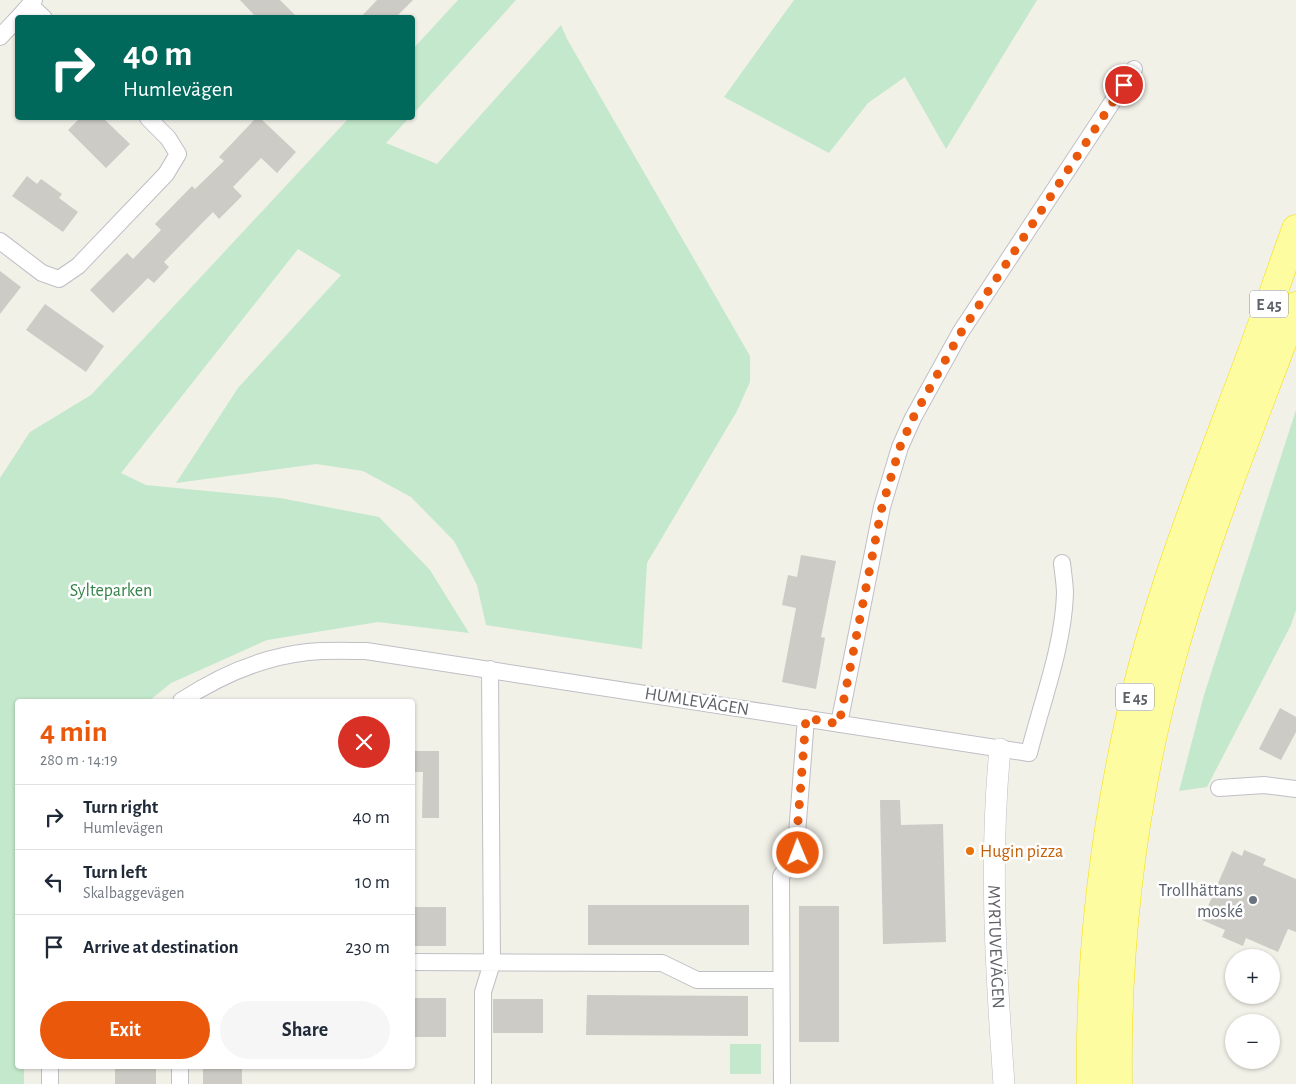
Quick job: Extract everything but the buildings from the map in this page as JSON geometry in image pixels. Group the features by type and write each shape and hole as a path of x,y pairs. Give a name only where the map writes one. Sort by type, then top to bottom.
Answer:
{"highway":[{"name":"E 45","path":"1091,1084 1090,1030 1094,953 1114,799 1132,707 1165,594 1202,485 1296,229"},
{"name":"E 45","path":"1118,1084 1117,1019 1127,888 1136,827 1163,694 1189,601 1226,492 1296,306"},
{"path":"1117,1019 1128,1084"},
{"path":"1081,1084 1090,1030"}],"street":[{"path":"21,15 32,2 42,15"},
{"path":"0,37 15,21"},
{"path":"839,724 882,507 900,447 913,418 960,334 1134,69"},
{"path":"0,240 42,273 59,279 78,266 166,174 178,154 168,138 150,120"},
{"name":"HUMLEVÄGEN","path":"184,699 209,682 258,662 308,652 366,651 490,668 1030,753 1042,701 1059,646 1065,593 1062,564"},
{"path":"483,1084 483,992 492,963 490,668"},
{"path":"782,1084 781,876 798,853 797,834 806,718"},
{"name":"MYRTUVEVÄGEN","path":"1000,749 994,804 994,947 1004,1084"},
{"path":"1219,788 1264,785 1296,789"},
{"path":"415,962 662,963 697,980 782,980"},
{"path":"50,1069 50,1084"},
{"path":"180,1069 180,1084"}],"green space":[{"path":"458,0 516,0 415,112 415,47"},
{"path":"794,0 1037,0 946,149 905,77 868,103 829,153 724,97"},
{"name":"Sylteparken","path":"561,25 567,39 750,356 750,382 737,411 647,563 642,649 486,625 477,585 454,541 411,497 363,471 316,464 176,483 238,388 341,275 298,249 121,473 146,485 280,498 379,517 430,570 469,633 378,622 267,640 171,683 151,699 15,699 15,1069 24,1069 24,1084 0,1084 0,478 30,432 91,395 347,120 407,120 386,143 437,164"},
{"path":"1296,410 1296,610 1291,625 1207,787 1179,791 1204,695"},
{"path":"730,1044 761,1044 761,1074 730,1074"}],"place":[{"name":"Hugin pizza","path":"970,851"},
{"name":"Trollhättans moské","path":"1253,900"}],"route":[{"path":"798,853 797,834 806,718 839,724 882,507 900,447 926,392 960,334 1124,85"}]}
